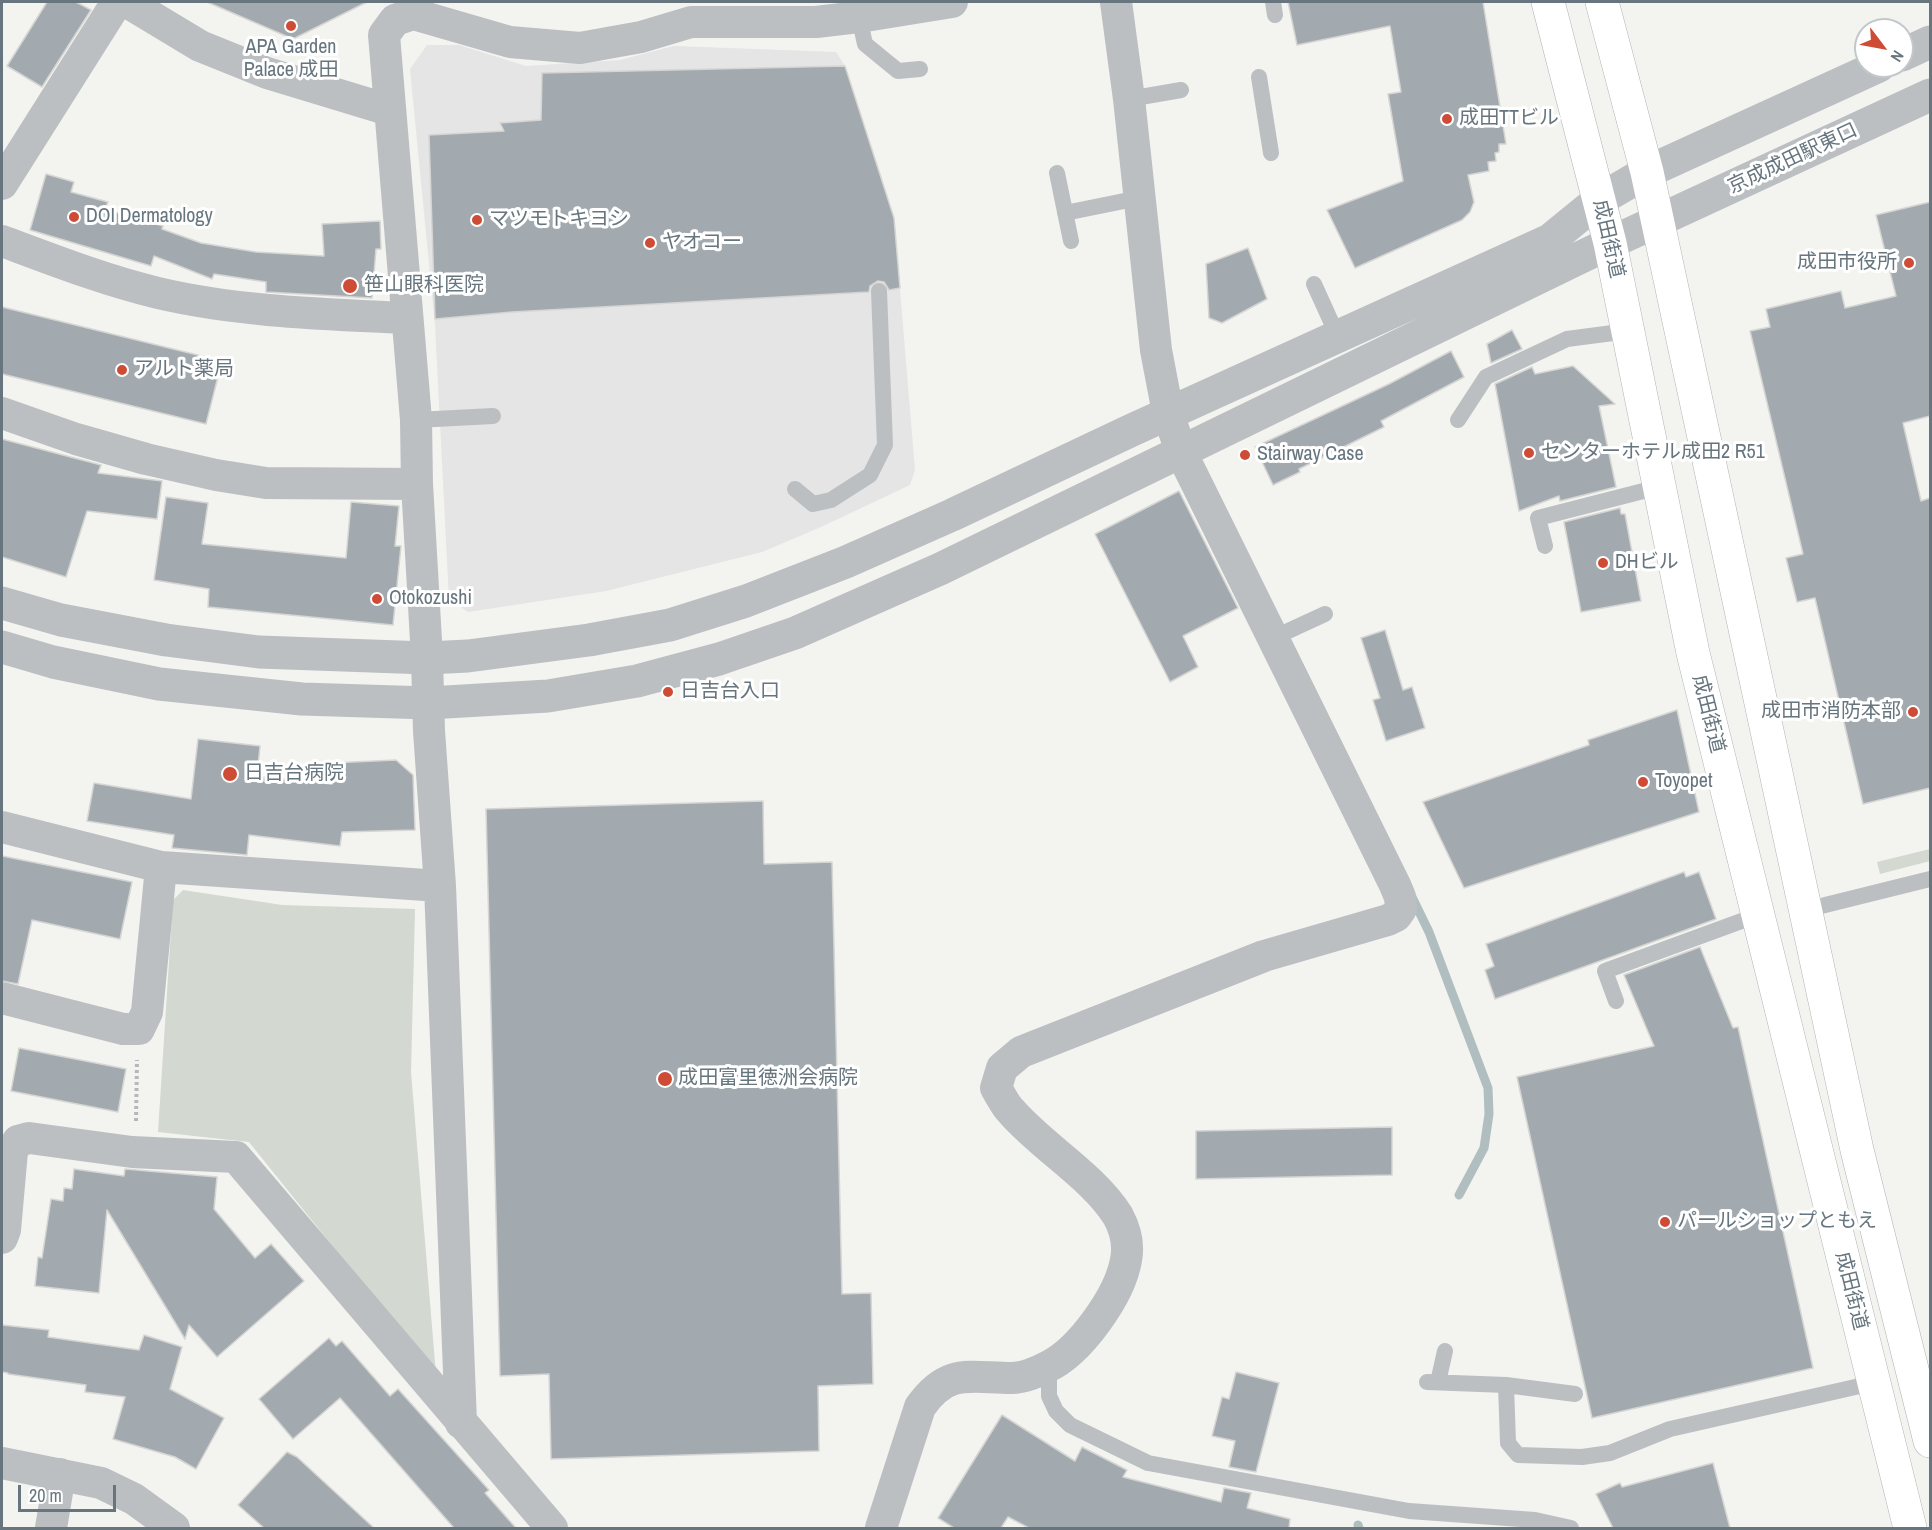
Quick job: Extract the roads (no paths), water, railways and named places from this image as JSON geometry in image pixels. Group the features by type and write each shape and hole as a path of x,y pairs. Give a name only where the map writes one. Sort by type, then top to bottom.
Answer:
{"highway":[{"name":"成田街道","path":"1548,2 1610,243 1693,653 1910,1528"},
{"name":"成田街道","path":"1602,2 1647,172 1857,1150 1930,1441"}],"street":[{"path":"2,184 117,2"},
{"path":"127,2 200,46 267,73 389,110"},
{"path":"461,1423 440,886 429,731 416,420 384,35 395,20 413,15 510,42 580,48 641,37 691,22 816,22 952,2"},
{"path":"881,1528 920,1407 932,1390 955,1378 980,1376 1015,1378 1048,1367 1073,1348 1093,1325 1114,1293 1127,1257 1125,1232 1117,1215 1092,1186 1010,1110 996,1088 1002,1068 1022,1052 1264,956 1388,920 1396,916 1401,909 1400,897 1395,885 1181,452 1168,413 1156,351 1147,216 1129,99 1113,34 1116,2"},
{"path":"1914,50 1930,42"},
{"path":"2,603 61,620 166,640 259,652 427,658 468,656 589,640 670,625 746,601 846,562 1550,240 1599,200 1647,172 1854,77"},
{"name":"京成成田駅東口","path":"2,647 53,662 159,684 302,699 429,703 548,696 637,681 718,659 795,633 930,574 1232,429 1610,243 1930,96"},
{"path":"2,241 86,272 158,293 234,306 297,313 407,318"},
{"path":"2,413 76,439 146,459 266,483 417,484"},
{"path":"2,827 161,867 440,886"},
{"path":"2,998 123,1029 139,1029 147,1012 161,867"},
{"path":"2,1238 5,1230 12,1151 18,1141 29,1138 132,1152 236,1157 552,1528"},
{"path":"2,1463 101,1483 134,1499 174,1528"},
{"path":"51,1528 60,1474"}],"lane":[{"path":"860,17 865,44 898,71 920,69"},
{"path":"1259,77 1271,153"},
{"path":"1129,99 1181,90"},
{"path":"1057,173 1071,241"},
{"path":"1065,213 1147,216"},
{"path":"1314,284 1338,337"},
{"path":"795,489 813,504 831,500 870,475 885,445 879,291"},
{"path":"1458,420 1486,377 1567,339 1628,331"},
{"path":"416,420 493,416"},
{"path":"1545,546 1539,518 1659,487"},
{"path":"1273,638 1325,614"},
{"path":"1805,910 1930,879"},
{"path":"1616,1000 1605,971 1758,915"},
{"path":"1445,1351 1432,1382 1506,1385 1575,1394"},
{"path":"1048,1367 1049,1396 1056,1411 1070,1425 1148,1463 1409,1510 1535,1520 1571,1528"},
{"path":"1506,1385 1508,1443 1518,1455 1582,1457 1611,1453 1670,1429 1873,1383"}],"waterway":[{"path":"1411,895 1429,932 1488,1088 1489,1114 1484,1148 1459,1195"}],"place":[{"name":"APA Garden Palace 成田","path":"291,26"},
{"name":"成田TTビル","path":"1447,119"},
{"name":"DOI Dermatology","path":"74,217"},
{"name":"マツモトキヨシ","path":"477,220"},
{"name":"ヤオコー","path":"650,243"},
{"name":"成田市役所","path":"1909,263"},
{"name":"笹山眼科医院","path":"350,286"},
{"name":"アルト薬局","path":"122,370"},
{"name":"センターホテル成田2 R51","path":"1529,453"},
{"name":"Stairway Case","path":"1245,455"},
{"name":"DHビル","path":"1603,563"},
{"name":"Otokozushi","path":"377,599"},
{"name":"日吉台入口","path":"668,692"},
{"name":"成田市消防本部","path":"1913,712"},
{"name":"日吉台病院","path":"230,774"},
{"name":"Toyopet","path":"1643,782"},
{"name":"成田富里徳洲会病院","path":"665,1079"},
{"name":"パールショップともえ","path":"1665,1222"}]}
